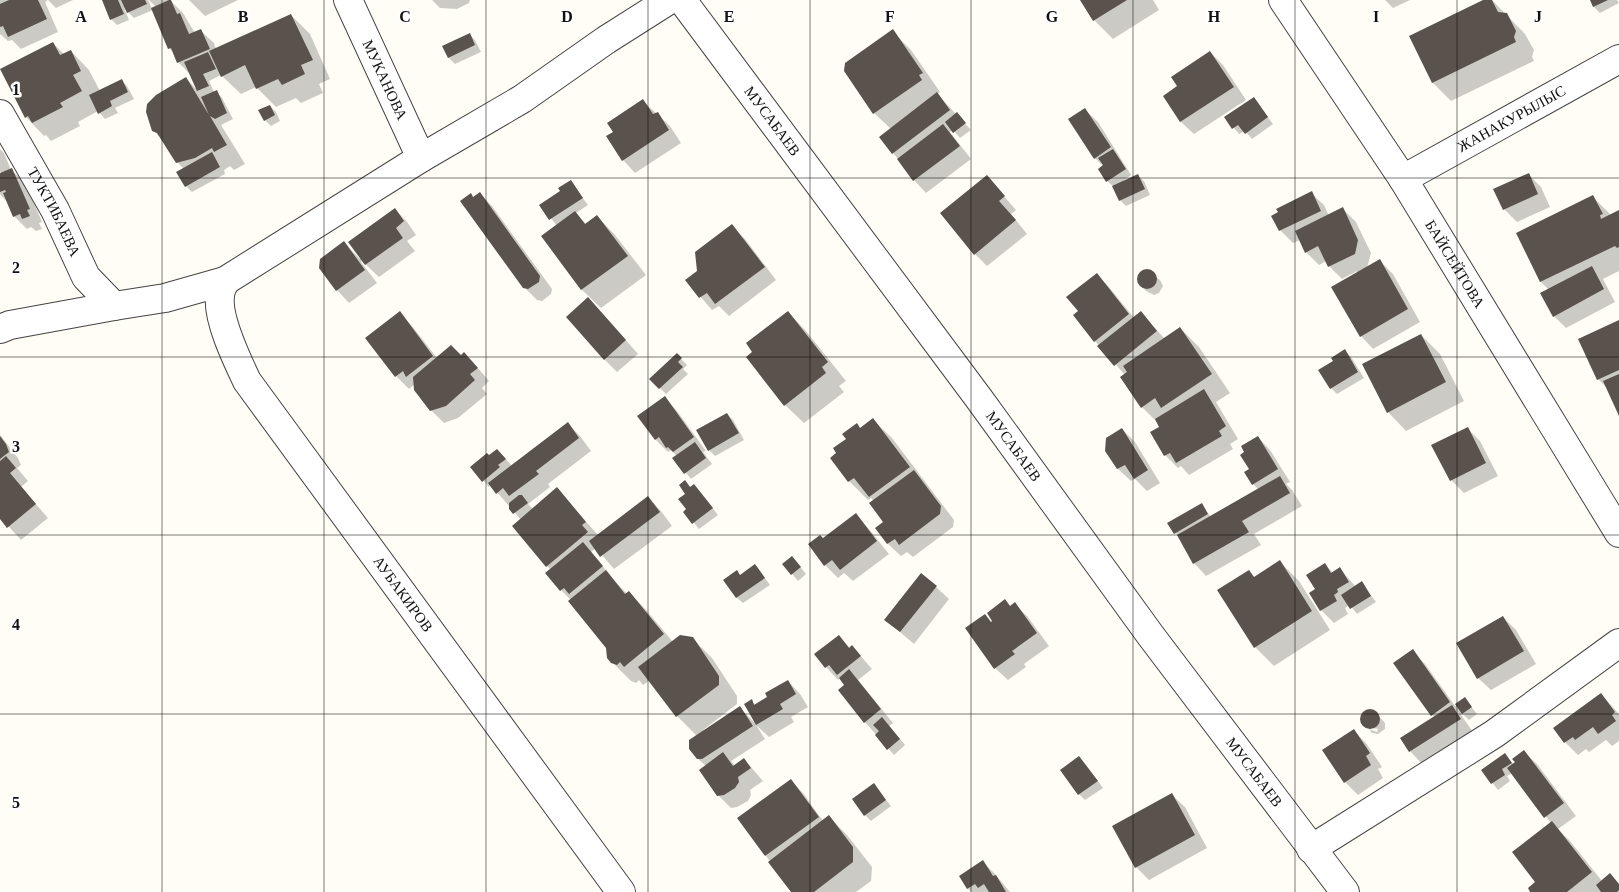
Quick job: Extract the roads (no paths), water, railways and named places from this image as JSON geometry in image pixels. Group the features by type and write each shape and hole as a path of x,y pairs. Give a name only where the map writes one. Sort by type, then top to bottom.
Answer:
{"street":[{"name":"МУКАНОВА","path":"348,0 421,158"},
{"path":"0,329 10,325 165,298 225,281 421,158 522,99 606,40 669,0"},
{"name":"МУСАБАЕВ","path":"682,0 980,400 1163,652 1345,892"},
{"name":"БАЙСЕЙТОВА","path":"1282,0 1403,179 1619,533"},
{"name":"ЖАНАКУРЫЛЫС","path":"1403,179 1619,60"},
{"name":"ТУКТИБАЕВА","path":"0,114 54,210 86,277 114,306"},
{"name":"АУБАКИРОВ","path":"225,281 220,296 223,321 247,381 621,892"},
{"path":"1311,849 1494,734 1619,643"}]}
